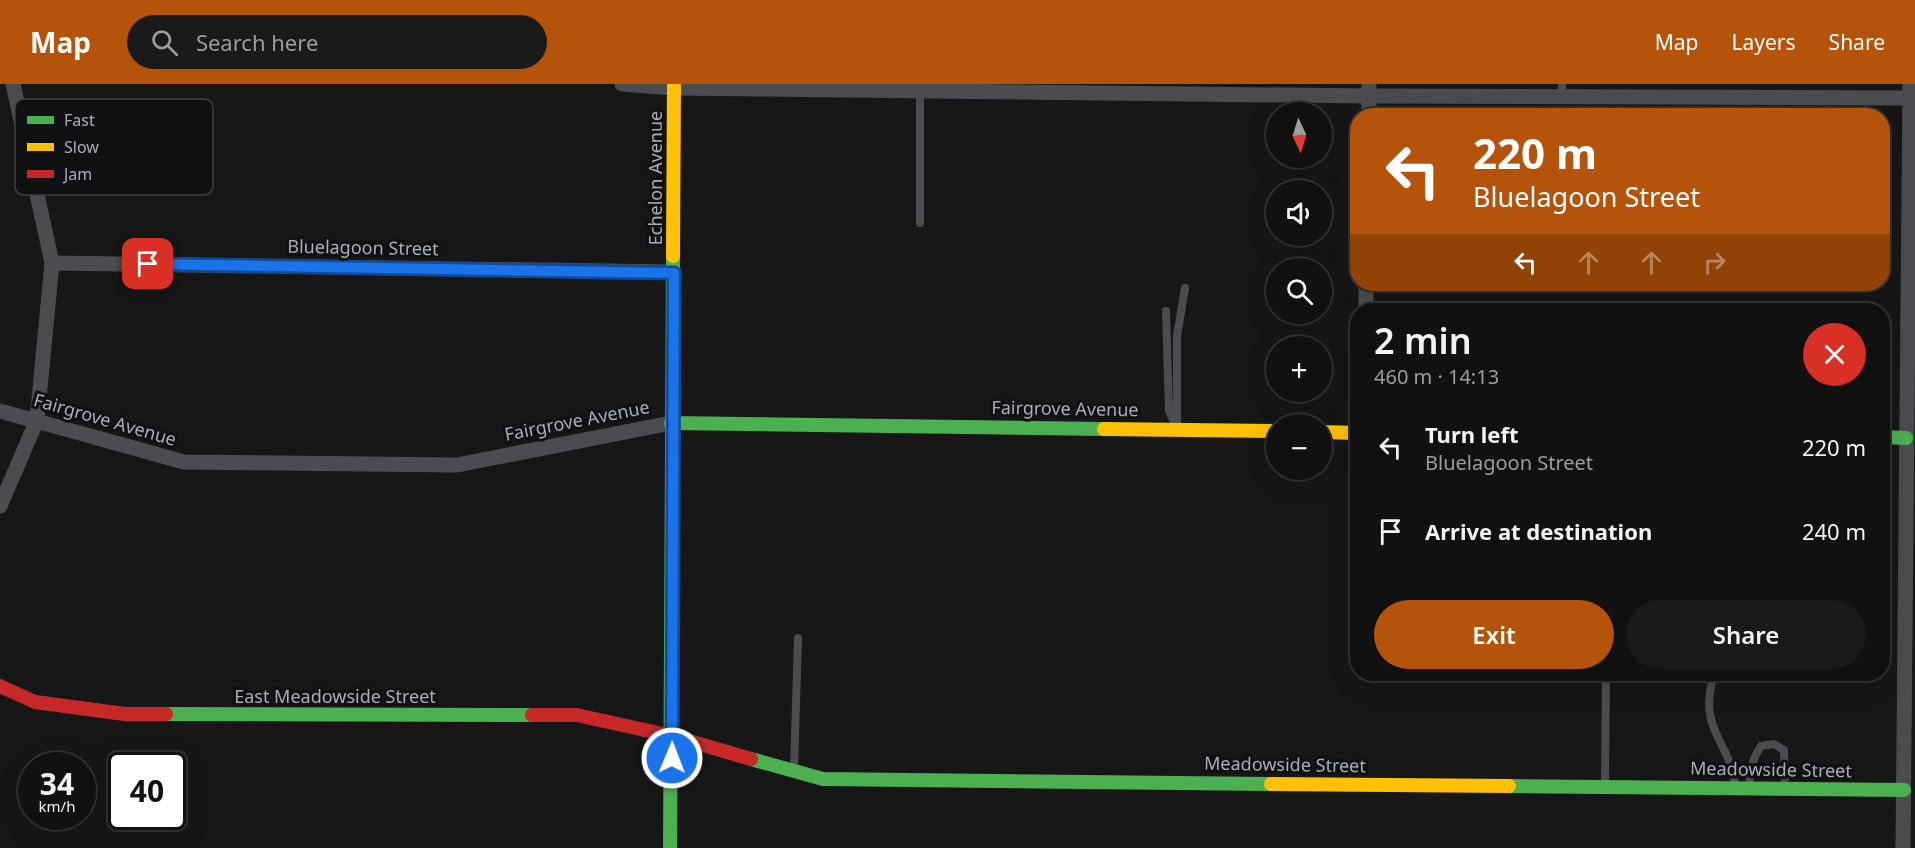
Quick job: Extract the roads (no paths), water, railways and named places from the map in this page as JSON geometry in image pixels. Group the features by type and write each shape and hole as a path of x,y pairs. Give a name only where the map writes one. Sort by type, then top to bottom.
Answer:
{"street":[{"path":"622,84 920,91 1259,89 1912,93 1911,438 1903,848"},
{"name":"Echelon Avenue","path":"670,848 674,86"},
{"path":"1369,90 1369,108"},
{"path":"0,506 37,420 52,263 39,195"},
{"name":"Bluelagoon Street","path":"52,263 674,273"},
{"name":"Fairgrove Avenue","path":"0,411 184,462 457,465 671,423 1266,431"},
{"path":"1332,432 1350,433"},
{"path":"1890,437 1911,438"},
{"name":"East Meadowside Street","path":"0,686 35,702 125,714 577,715 672,736"},
{"name":"Meadowside Street","path":"672,736 823,779 1904,790"}],"lane":[{"path":"920,91 920,223"},
{"path":"1177,430 1177,336 1185,288"},
{"path":"1166,311 1169,411 1177,430"},
{"path":"794,770 798,638"},
{"path":"1605,681 1605,787"},
{"path":"1712,682 1708,717 1742,788"},
{"path":"1742,788 1757,751 1761,746 1774,744 1784,750 1785,788"}]}
